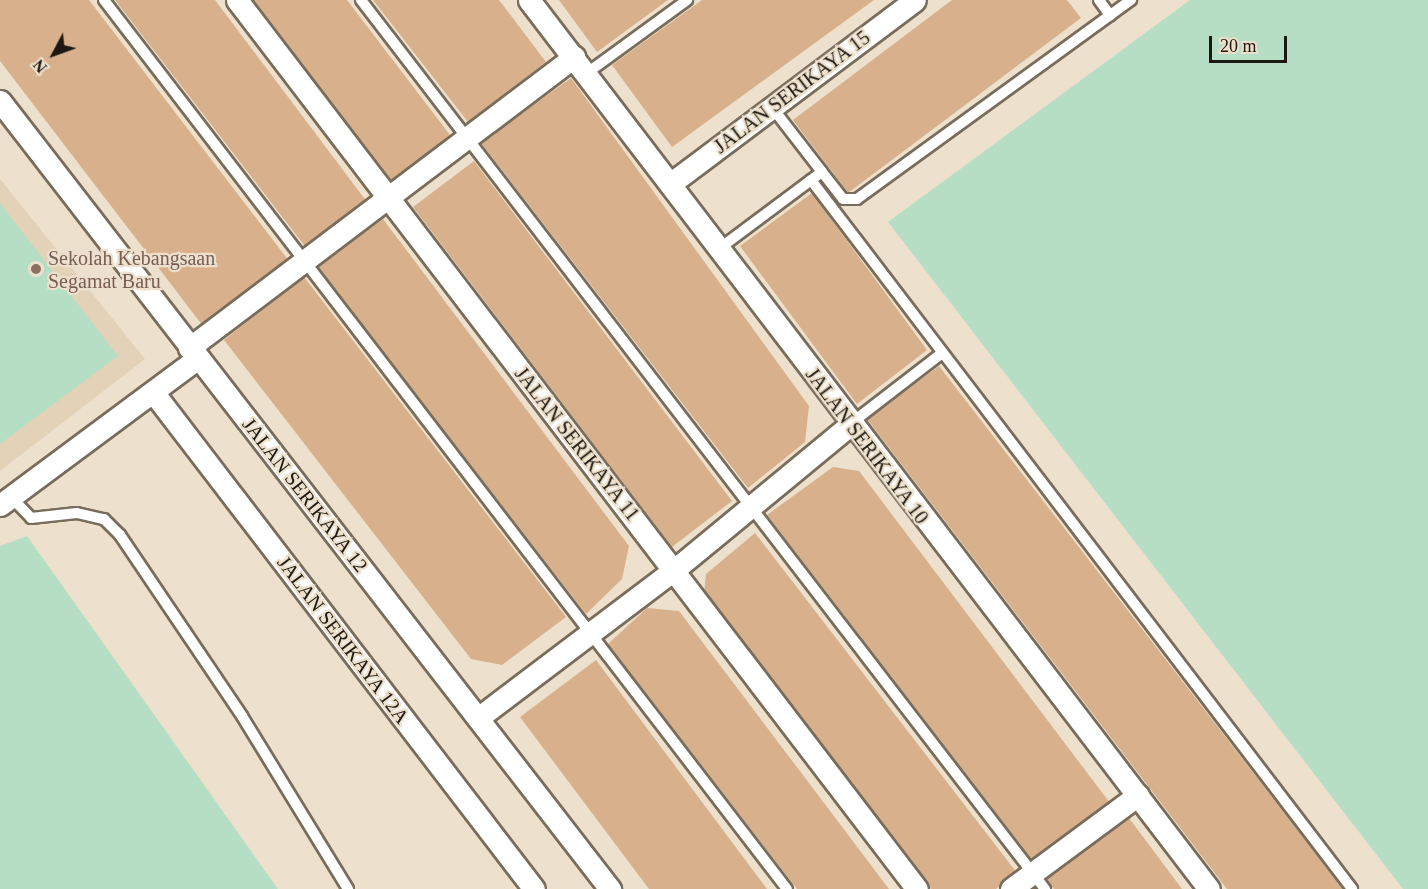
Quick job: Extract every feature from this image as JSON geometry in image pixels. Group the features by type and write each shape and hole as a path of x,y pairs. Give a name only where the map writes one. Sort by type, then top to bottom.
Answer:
{"street":[{"name":"JALAN SERIKAYA 11","path":"237,0 917,889"},
{"name":"JALAN SERIKAYA 10","path":"529,0 720,248 850,424 1209,889"},
{"name":"JALAN SERIKAYA 15","path":"670,184 915,0"},
{"path":"6,501 153,392 194,353 305,261 468,137 580,65"},
{"name":"JALAN SERIKAYA 12","path":"0,101 610,889"},
{"name":"JALAN SERIKAYA 12A","path":"153,392 534,889"},
{"path":"478,718 674,570 850,424"},
{"path":"1011,889 1038,881 1138,795"}],"lane":[{"path":"104,0 787,889"},
{"path":"361,0 1038,881"},
{"path":"580,65 687,0"},
{"path":"1099,0 1110,15"},
{"path":"771,106 843,199 856,200 1131,0"},
{"path":"720,248 822,172"},
{"path":"811,180 941,354 1352,889"},
{"path":"850,424 941,354"},
{"path":"6,501 31,518 77,513 104,519 120,535 219,680 348,889"}],"shaded area":[{"name":"Sekolah Kebangsaan Segamat Baru","path":"0,179 145,359 0,471"}],"green space":[{"path":"1190,0 1428,0 1428,889 1403,889 888,222"},
{"name":"Sekolah Kebangsaan Segamat Baru","path":"0,203 118,356 0,444"},
{"path":"27,536 278,889 0,889 0,546"}],"building":[{"path":"0,0 89,0 289,261 203,326 0,61"},
{"path":"115,0 215,0 367,202 307,249"},
{"path":"249,0 347,0 453,139 390,186"},
{"path":"373,0 499,0 546,62 468,122"},
{"path":"559,0 668,0 597,52"},
{"path":"702,0 874,0 672,147 612,65"},
{"path":"952,0 1067,0 1081,18 848,193 793,120"},
{"path":"571,78 809,406 805,442 748,488 481,143"},
{"path":"474,161 732,501 672,547 413,207"},
{"path":"812,193 927,350 857,404 740,246"},
{"path":"383,219 629,546 622,579 586,614 316,265"},
{"path":"304,277 566,617 502,665 471,659 224,340"},
{"path":"939,366 1343,889 1227,889 867,419"},
{"path":"833,467 859,471 1110,803 1032,860 767,515"},
{"path":"755,533 1017,873 996,889 931,889 704,593 706,574"},
{"path":"647,608 679,611 889,889 797,889 608,644"},
{"path":"596,660 767,889 649,889 520,717"},
{"path":"1129,818 1182,889 1054,889 1046,879"}],"place":[{"name":"Sekolah Kebangsaan Segamat Baru","path":"36,269"}]}
